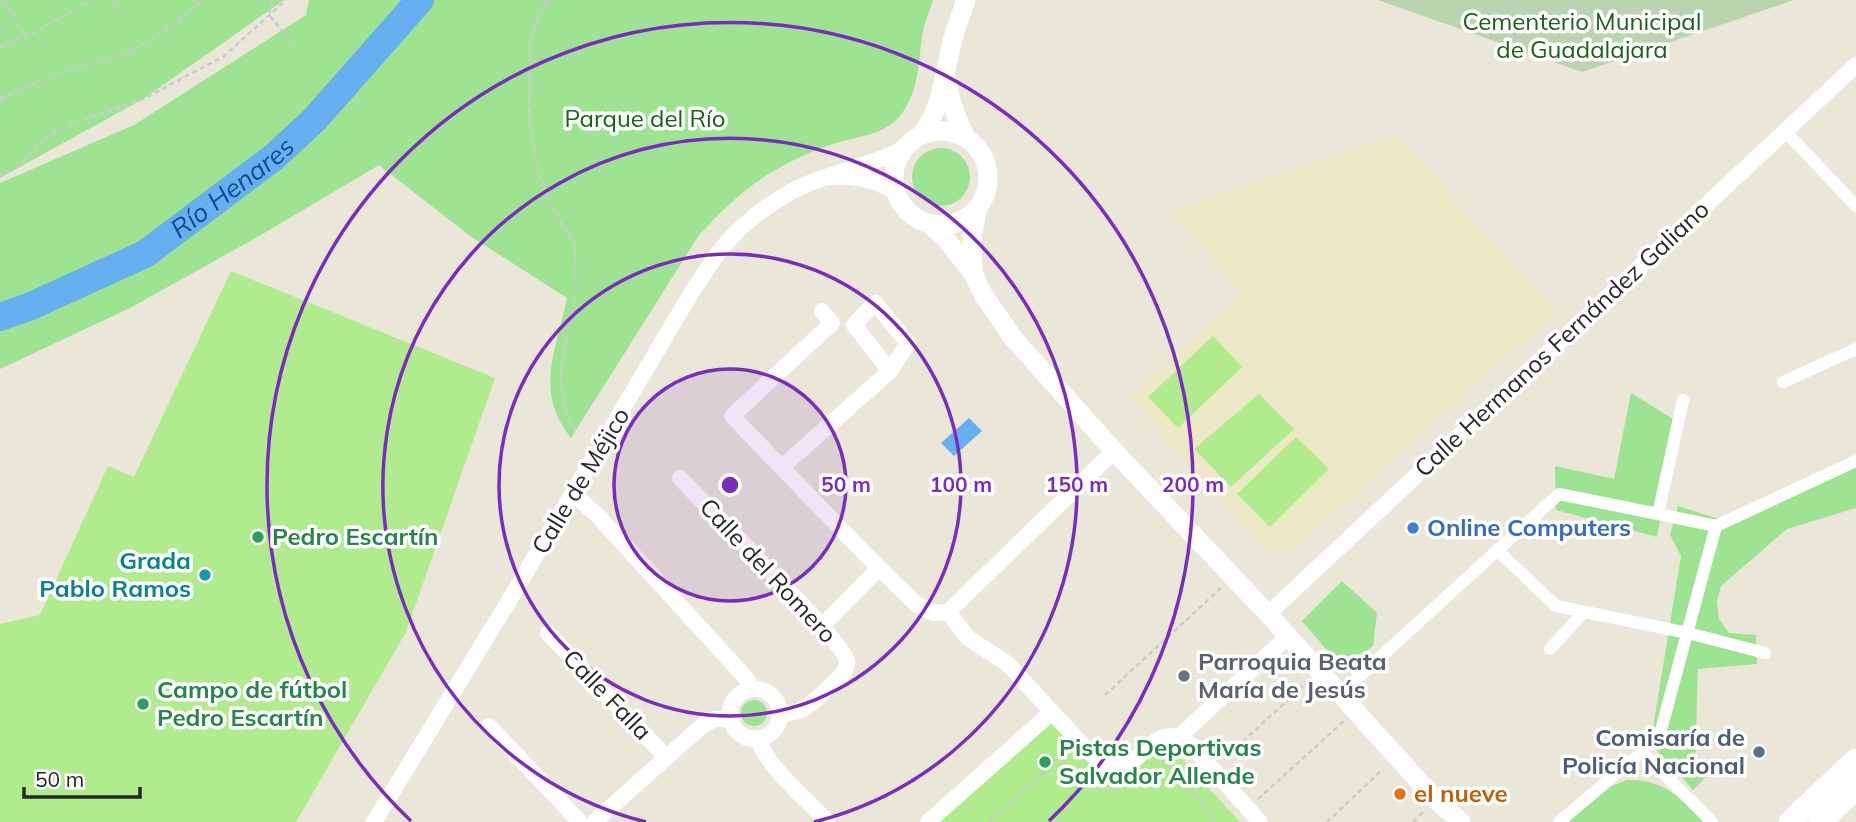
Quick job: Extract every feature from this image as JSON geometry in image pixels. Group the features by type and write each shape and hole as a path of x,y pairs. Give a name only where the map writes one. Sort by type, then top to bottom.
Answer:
{"main road":[{"path":"1790,822 1856,760"},
{"path":"1821,822 1856,788"}],"street":[{"path":"921,135 934,111 946,78 952,43 967,0"},
{"name":"Calle Hermanos Fernández Galiano","path":"1268,614 1856,65"},
{"path":"946,78 956,118 967,139"},
{"path":"1785,131 1856,206"},
{"path":"973,273 972,236 988,176 982,155 967,139 949,132 921,135 904,149 894,171 896,193 901,204 909,213 929,224 944,237 973,273 984,296 1014,339 1436,800 1461,822"},
{"name":"Calle de Méjico","path":"374,822 693,290 718,253 746,222 795,189 859,165 884,159 904,149"},
{"name":"Calle de Méjico","path":"825,177 862,178 896,193"},
{"path":"929,224 951,224 970,215 978,207"},
{"path":"822,311 832,323 732,416 916,604 934,612 948,611 1114,451"},
{"path":"1783,382 1856,349"},
{"path":"782,467 890,371"},
{"path":"1658,514 1683,400"},
{"path":"1340,694 1559,494 1716,526 1856,461"},
{"name":"Calle del Romero","path":"680,478 822,626 845,655 846,669 809,706 802,711 779,714"},
{"path":"573,494 597,515 746,678 753,689"},
{"path":"1559,822 1642,752 1661,730 1716,526"},
{"path":"1497,550 1556,606 1688,633 1765,653"},
{"path":"822,626 879,568"},
{"path":"948,611 968,638 1008,664 1087,750 1104,764 1118,769 1132,762 1163,736 1180,736 1260,822"},
{"path":"1550,649 1584,612"},
{"name":"Calle Falla","path":"548,633 666,757"},
{"path":"1180,736 1287,636"},
{"path":"753,689 772,696 779,708 779,714 773,730 757,738 743,736 737,732 730,719 735,699 753,689"},
{"path":"928,822 1052,712"},
{"path":"594,822 709,721 730,719"},
{"path":"489,726 580,822"},
{"path":"757,738 773,765 828,822"},
{"path":"1642,752 1712,822"}],"path":[{"path":"4,0 26,37"},
{"path":"0,47 26,37 92,0"},
{"path":"114,0 122,12"},
{"path":"0,99 54,75 133,50 162,33 204,0"},
{"path":"269,15 272,0"},
{"path":"0,175 14,170 56,130 143,99 224,56 286,0"},
{"path":"545,0 530,38 529,116 536,163 550,203 575,247 576,293 560,377 567,414 576,430"},
{"path":"269,15 295,46"},
{"path":"1105,695 1232,577"},
{"path":"1212,769 1319,671"},
{"path":"1248,809 1355,711"},
{"path":"990,822 1060,757 1093,789 1110,791 1130,781"},
{"path":"1327,822 1397,757"},
{"path":"1154,764 1163,758 1218,822"}],"shaded area":[{"path":"1396,135 1557,310 1299,545 1283,552 1271,551 1264,548 1129,398 1242,292 1168,212"}],"green space":[{"path":"0,0 284,0 143,99 0,178"},
{"name":"Parque del Río","path":"309,0 933,0 923,32 915,84 903,112 886,128 822,148 782,166 748,188 723,211 699,235 571,438 560,421 550,386 554,352 567,298 470,236 379,165 130,308 0,369 0,183 134,125 306,15"},
{"name":"Cementerio Municipal de Guadalajara","path":"1378,0 1794,0 1582,72"},
{"path":"935,148 947,148 962,156 970,171 970,183 962,198 947,206 935,206 920,198 912,183 912,171 920,156"},
{"name":"Pedro Escartín","path":"231,271 495,378 406,632 296,822 0,822 0,624 40,615 108,466 134,477"},
{"path":"1213,336 1242,367 1178,428 1148,397"},
{"path":"1631,393 1678,422 1657,537 1556,510 1555,466 1614,479"},
{"path":"1259,394 1294,429 1231,487 1194,449"},
{"path":"1296,437 1329,469 1270,527 1237,494"},
{"path":"1856,457 1856,508 1787,529 1721,586 1717,601 1719,619 1729,633 1756,635 1757,664 1698,669 1695,759 1708,775 1693,790 1654,747 1652,734 1681,556 1670,535 1678,506 1719,519"},
{"path":"1342,581 1377,613 1373,646 1343,669 1302,621"},
{"path":"754,700 763,704 767,713 763,722 754,726 745,722 741,713 745,704"},
{"name":"Pistas Deportivas Salvador Allende","path":"1049,720 1099,775 1114,778 1130,774 1157,750 1172,748 1240,822 937,822"},
{"path":"1627,780 1640,780 1661,786 1703,822 1567,822 1604,789"}],"water":[{"path":"969,418 982,431 954,456 941,443"}],"waterway":[{"name":"Río Henares","path":"0,317 31,306 145,254 274,157 314,120 420,0"}],"place":[{"name":"Online Computers","path":"1413,528"},
{"name":"Pedro Escartín","path":"258,537"},
{"name":"Grada Pablo Ramos","path":"205,575"},
{"name":"Parroquia Beata María de Jesús","path":"1184,676"},
{"name":"Campo de fútbol Pedro Escartín","path":"143,704"},
{"name":"Comisaría de Policía Nacional","path":"1759,752"},
{"name":"Pistas Deportivas Salvador Allende","path":"1045,762"},
{"name":"el nueve","path":"1400,794"}]}
